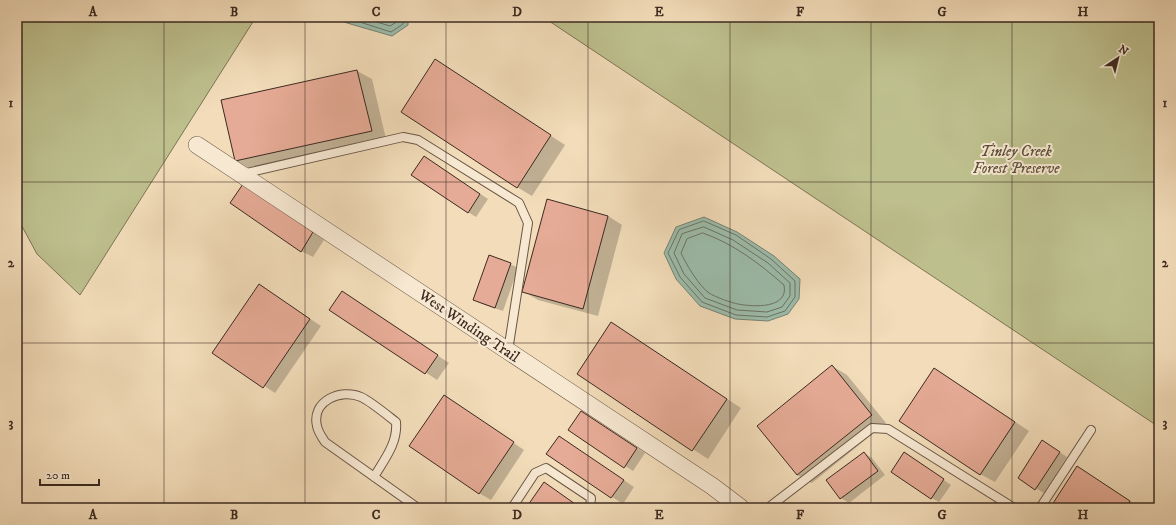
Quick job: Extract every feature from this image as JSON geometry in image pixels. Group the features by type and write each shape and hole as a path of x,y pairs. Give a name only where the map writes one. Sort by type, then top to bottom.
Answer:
{"street":[{"name":"West Winding Trail","path":"197,145 712,486 741,508"}],"lane":[{"path":"241,175 403,137 418,140 519,203 528,223 508,351"},
{"path":"374,477 393,446 397,431 396,422 361,397 345,394 324,401 317,413 316,426 325,442 374,477 418,508"},
{"path":"768,508 872,428 888,428 1014,508"},
{"path":"1040,508 1092,430"},
{"path":"512,508 535,473 546,468 591,498 590,508"}],"green space":[{"path":"17,17 256,17 80,295 37,254 17,217"},
{"name":"Tinley Creek Forest Preserve","path":"543,17 1159,17 1159,427"}],"water":[{"path":"334,17 408,17 408,25 392,36 347,23"},
{"path":"704,217 737,232 774,256 800,279 799,299 788,314 768,321 735,319 700,306 676,279 664,253 676,227"}],"building":[{"path":"435,59 551,135 517,188 401,112"},
{"path":"357,70 372,131 235,161 221,100"},
{"path":"424,156 480,194 468,213 411,175"},
{"path":"243,184 313,232 301,252 230,203"},
{"path":"547,199 608,216 583,309 522,292"},
{"path":"489,255 511,263 495,308 473,300"},
{"path":"259,284 310,319 263,388 212,353"},
{"path":"342,291 438,355 425,374 329,310"},
{"path":"611,322 727,399 692,451 577,374"},
{"path":"832,365 872,415 797,475 757,426"},
{"path":"934,368 1015,422 980,475 899,421"},
{"path":"444,395 514,442 479,494 409,446"},
{"path":"581,411 637,448 624,468 568,430"},
{"path":"559,436 624,480 611,498 546,454"},
{"path":"1042,440 1060,452 1035,490 1018,478"},
{"path":"864,452 878,471 840,499 826,480"},
{"path":"904,452 944,479 931,499 891,472"},
{"path":"1077,466 1130,501 1126,508 1050,508"},
{"path":"544,482 578,506 577,508 526,508"}]}
